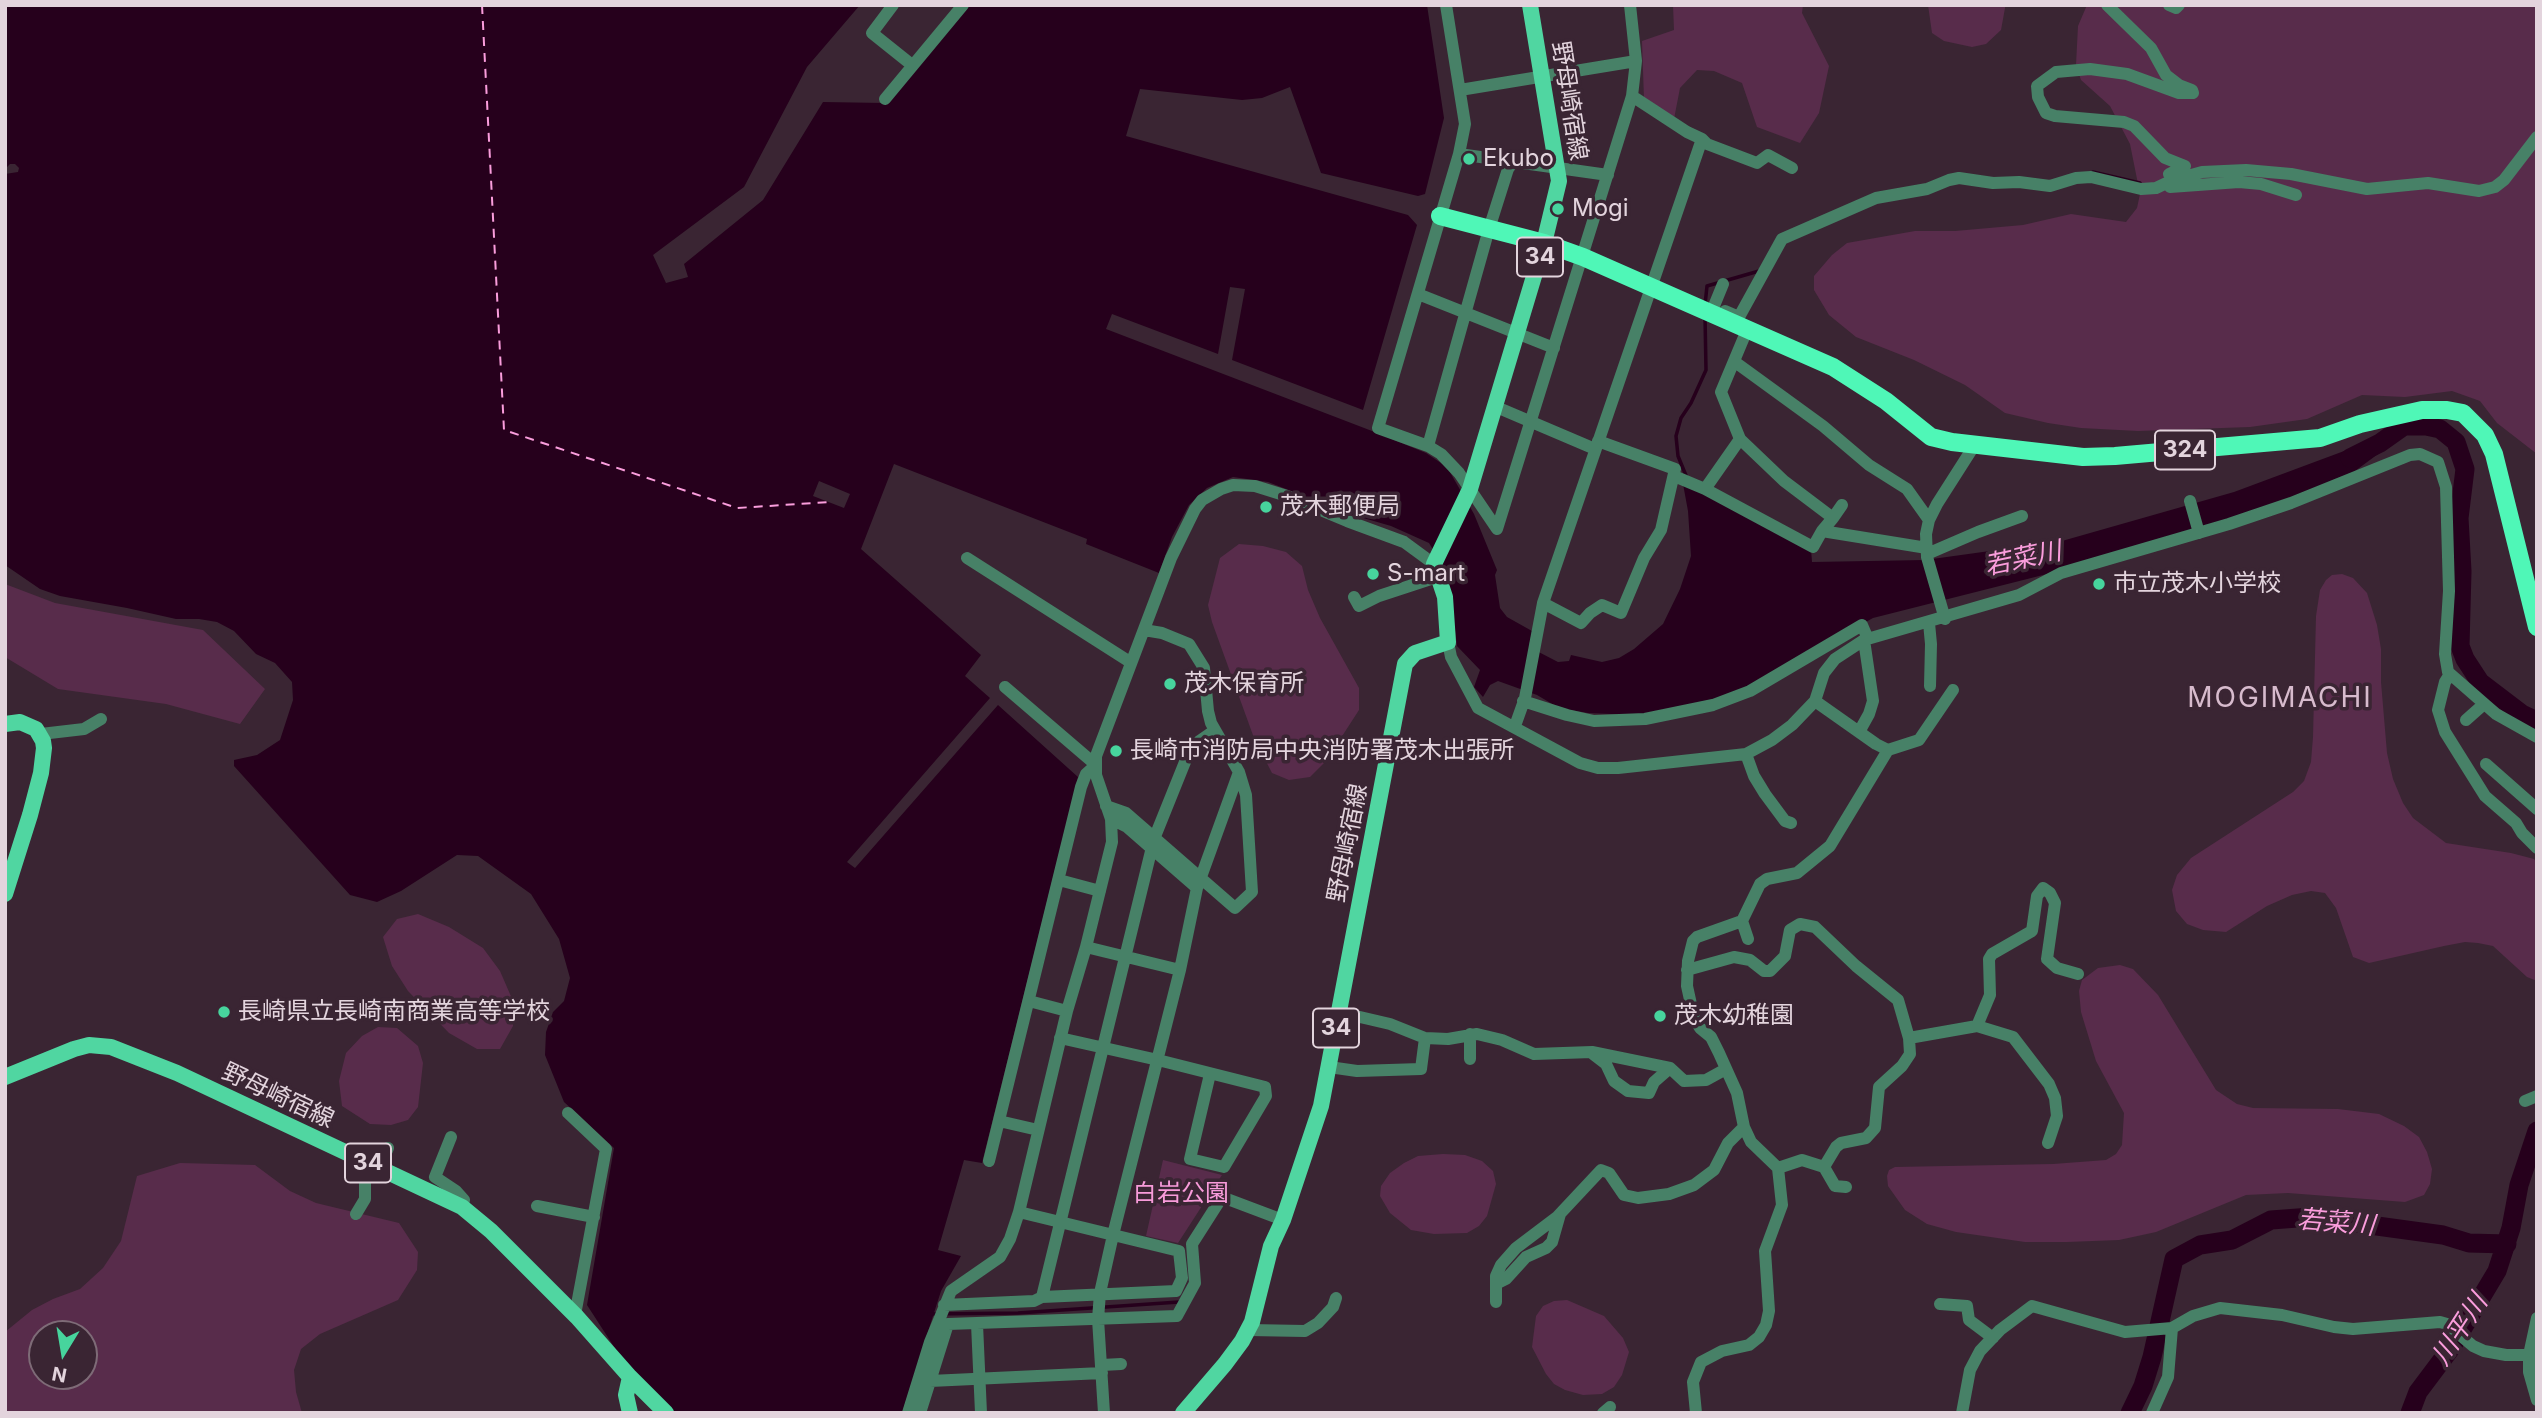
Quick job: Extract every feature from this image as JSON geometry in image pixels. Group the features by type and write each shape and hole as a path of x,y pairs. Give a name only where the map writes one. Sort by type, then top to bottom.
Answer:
{"highway":[{"name":"324","path":"1440,216 1544,243 1583,257 1833,366 1886,401 1931,436 1974,446 2083,457 2115,456 2320,438 2360,424 2423,410 2463,413 2489,441 2532,589 2537,627"}],"main road":[{"name":"野母崎宿線","path":"1437,570 1467,495 1544,243 1559,181 1530,5"},
{"path":"1437,570 1446,597 1448,642"},
{"name":"野母崎宿線","path":"1183,1413 1209,1384 1249,1330 1265,1267 1321,1106 1405,664 1415,653 1448,642"},
{"path":"5,724 20,722 29,725 41,734 44,748 41,773 5,894"},
{"name":"野母崎宿線","path":"5,1077 74,1049 89,1045 111,1047 177,1073 462,1207 491,1231 575,1315 630,1377 667,1413"},
{"path":"630,1377 626,1395 630,1413"}],"street":[{"path":"893,5 872,33 912,65"},
{"path":"885,99 963,5"},
{"path":"1446,5 1465,124 1460,154 1378,428 1428,446 1441,454 1459,473 1467,495 1497,529 1632,96 1636,61 1630,5"},
{"path":"2107,5 2151,48 2166,75 2193,93 2179,93 2127,74 2090,69 2056,72 2037,86 2036,91 2046,113 2124,122 2142,132 2165,158 2185,166 2141,189"},
{"path":"2169,5 2176,8 2179,5"},
{"path":"1460,90 1636,61"},
{"path":"1632,96 1707,144 1758,163 1769,155 1792,168"},
{"path":"2156,188 2202,172 2246,170 2291,174 2367,189 2428,183 2479,191 2495,187 2504,180 2537,137"},
{"path":"1515,726 1524,700 1543,603 1702,139"},
{"path":"1460,154 1608,175"},
{"path":"1428,446 1489,229 1508,169 1513,162"},
{"path":"1723,284 1708,311 1740,317 1752,290 1782,239 1876,198 1927,189 1958,178 1993,183 2019,181 2050,186 2076,178 2091,177 2141,189 2239,182 2261,184 2296,195"},
{"path":"1418,295 1554,348"},
{"path":"1747,330 1721,392 1740,439 1784,481 1833,518"},
{"path":"1735,362 1833,434 1869,465 1907,489 1929,520"},
{"path":"1494,406 1597,445 1675,469 1678,478 1661,530 1644,558 1621,613 1602,605 1581,623 1543,603"},
{"path":"1701,487 1740,439"},
{"path":"1945,619 1927,553 1929,520 1974,446"},
{"path":"1448,642 1451,657 1478,708 1515,726 1567,758 1598,768 1689,762 1746,754 1792,725 1815,701 1824,673 1835,659 1866,640 1945,619 2019,595 2061,573 2291,503 2410,455 2420,454 2438,463 2446,486 2449,591 2445,654 2450,674 2496,714 2537,737"},
{"path":"1678,478 1701,487 1813,547 1842,505"},
{"path":"908,1413 930,1342 951,1291 1000,1257 1010,1239 1019,1212 1060,1038 1112,842 1109,813 1096,775 1101,738 1176,546 1195,509 1212,494 1233,485 1255,486 1405,542 1437,570 1359,606 1354,597"},
{"path":"2190,501 2198,531"},
{"path":"1822,531 1927,553 2022,516"},
{"path":"967,558 1130,662"},
{"path":"1928,623 1931,644 1930,686"},
{"path":"1524,700 1594,721 1645,719 1713,705 1750,691 1862,625 1873,701 1859,732"},
{"path":"1109,813 1125,813 1153,844 1199,883 1235,908 1252,892 1246,795 1239,772 1214,731 1208,711 1206,676 1196,652 1189,644 1144,630"},
{"path":"2450,674 2445,682 2438,710 2445,732 2485,796 2516,823 2522,834 2537,848"},
{"path":"1005,687 1096,765"},
{"path":"1748,939 1742,922 1760,884 1767,879 1797,873 1830,846 1888,750 1919,740 1953,690"},
{"path":"1815,701 1888,750"},
{"path":"2466,720 2484,704"},
{"path":"41,734 84,729 101,719"},
{"path":"1042,1297 1153,844 1191,747 1214,731"},
{"path":"1746,754 1754,776 1765,794 1785,821 1791,823"},
{"path":"2486,764 2536,807"},
{"path":"989,1161 1081,787 1086,774 1096,765"},
{"path":"1104,1413 1098,1316 1100,1295 1199,883 1239,772"},
{"path":"1059,880 1100,891"},
{"path":"1977,1026 1990,995 1989,959 1992,954 2032,931 2037,896 2043,888 2050,892 2055,903 2047,959 2057,968 2078,974"},
{"path":"1696,1413 1693,1382 1701,1362 1722,1350 1749,1345 1759,1337 1768,1320 1769,1289 1765,1258 1782,1205 1778,1168 1751,1142 1744,1127 1737,1093 1726,1069 1711,1037 1700,1028 1694,1018 1688,986 1687,970 1691,947 1697,937 1742,922"},
{"path":"1687,970 1734,957 1750,960 1764,971 1770,971 1785,956 1790,930 1800,925 1815,927 1856,966 1898,1000 1909,1038 1909,1057 1879,1087 1875,1128 1866,1138 1841,1143 1824,1167"},
{"path":"1086,947 1180,970"},
{"path":"1029,1001 1067,1011"},
{"path":"1337,1021 1360,1017 1390,1024 1425,1038 1477,1034 1502,1040 1534,1054 1592,1052 1670,1068 1684,1081 1706,1080 1726,1069"},
{"path":"1909,1038 1977,1026 2013,1037 2049,1084 2055,1098 2057,1116 2048,1143"},
{"path":"1470,1034 1470,1059"},
{"path":"1060,1038 1265,1087 1266,1096 1224,1167 1190,1159 1210,1074"},
{"path":"1329,1067 1357,1071 1421,1069 1425,1038"},
{"path":"1592,1052 1594,1057 1606,1064 1614,1081 1628,1091 1648,1093 1654,1082 1670,1068"},
{"path":"568,1113 606,1149 575,1315"},
{"path":"999,1121 1038,1130"},
{"path":"1496,1302 1496,1276 1500,1265 1516,1248 1560,1214 1601,1170 1609,1173 1624,1195 1638,1198 1669,1194 1694,1185 1714,1170 1728,1143 1744,1127"},
{"path":"451,1137 435,1178 456,1191 464,1200 462,1207"},
{"path":"356,1214 365,1199 365,1178 388,1148"},
{"path":"1778,1168 1802,1160 1824,1167 1835,1186 1846,1187"},
{"path":"920,1413 948,1324 1098,1316 1177,1316 1195,1283 1192,1244 1219,1193 1283,1220"},
{"path":"537,1206 594,1217"},
{"path":"944,1305 1034,1301 1042,1297 1177,1291 1182,1278 1179,1251 1019,1212"},
{"path":"1496,1284 1506,1279 1526,1257 1546,1248 1555,1233 1560,1214"},
{"path":"1249,1330 1305,1331 1318,1323 1333,1307 1336,1298"},
{"path":"1940,1304 1967,1306 1969,1320 1993,1338"},
{"path":"1962,1413 1970,1370 1980,1351 2032,1306 2125,1332 2170,1329 2193,1316 2220,1308 2282,1315 2353,1329 2440,1322 2484,1351 2529,1355"},
{"path":"2537,1318 2529,1355 2531,1384 2537,1400"},
{"path":"977,1324 981,1413"},
{"path":"2152,1413 2168,1377 2170,1329"},
{"path":"930,1381 1102,1369 1121,1364"}],"green space":[{"path":"1673,5 1803,5 1802,13 1829,66 1819,113 1800,143 1757,127 1742,83 1714,71 1697,70 1680,88 1674,119 1644,99 1642,41 1674,30"},
{"path":"1928,5 2005,5 2001,30 1986,44 1972,47 1944,41 1932,33"},
{"path":"2087,5 2537,5 2537,454 2497,423 2480,401 2452,391 2405,397 2362,395 2307,419 2250,427 2138,431 2048,423 2005,413 1965,385 1914,360 1856,337 1829,315 1814,290 1814,276 1832,255 1847,243 1915,231 1955,231 2023,225 2071,214 2126,222 2137,208 2140,194 2130,144 2110,106 2081,80 2076,65 2078,26"},
{"path":"1239,544 1286,552 1302,566 1308,590 1320,618 1359,688 1359,710 1326,761 1310,777 1289,780 1272,773 1254,738 1212,622 1208,605 1220,558"},
{"path":"2342,574 2353,578 2367,593 2377,625 2381,649 2387,753 2393,779 2413,818 2446,843 2511,853 2534,859 2537,863 2537,981 2527,977 2493,946 2478,943 2465,942 2369,963 2353,957 2336,908 2325,893 2311,891 2292,895 2267,906 2226,932 2203,930 2187,924 2176,911 2172,890 2177,875 2191,858 2293,792 2304,781 2311,762 2316,616 2320,590 2332,575"},
{"path":"5,584 55,603 203,630 265,689 240,724 166,704 58,689 5,657"},
{"path":"418,914 449,927 483,948 500,971 513,1001 513,1026 500,1049 477,1049 449,1033 408,991 392,966 383,937 397,919"},
{"path":"2120,965 2133,969 2158,995 2216,1090 2237,1104 2253,1108 2338,1109 2379,1114 2419,1137 2432,1169 2430,1184 2424,1195 2405,1202 2288,1193 2246,1195 2156,1232 2119,1240 2067,1242 2025,1242 1956,1232 1927,1224 1905,1210 1888,1186 1889,1170 1895,1167 2053,1164 2106,1160 2116,1154 2122,1145 2124,1113 2096,1061 2081,1012 2079,991 2082,980 2098,968"},
{"path":"378,1027 397,1028 418,1046 423,1063 418,1107 408,1120 391,1125 370,1124 342,1106 339,1081 346,1053 362,1036"},
{"path":"1465,1155 1482,1161 1493,1171 1496,1184 1487,1216 1479,1226 1467,1233 1434,1234 1411,1230 1390,1213 1380,1196 1381,1186 1390,1173 1404,1163 1418,1156"},
{"name":"白岩公園","path":"1163,1160 1222,1175 1178,1243 1146,1236"},
{"path":"180,1163 255,1165 290,1191 316,1203 399,1223 418,1252 417,1270 398,1300 320,1334 301,1349 294,1370 302,1413 5,1413 5,1332 32,1310 80,1289 103,1268 121,1241 137,1176"},
{"path":"1567,1300 1604,1316 1623,1338 1629,1352 1622,1375 1614,1387 1602,1394 1583,1395 1554,1384 1532,1347 1536,1316 1543,1306 1554,1301"}],"water":[{"path":"5,5 860,5 807,67 744,187 653,255 666,283 688,277 684,264 763,200 823,102 885,103 967,5 1427,5 1444,118 1425,194 1418,196 1321,173 1290,87 1262,98 1242,100 1140,89 1126,136 1408,215 1417,225 1363,410 1232,360 1245,289 1230,287 1218,354 1112,314 1106,329 1372,431 1426,453 1447,467 1474,514 1497,570 1495,575 1500,608 1507,617 1532,631 1529,647 1558,662 1569,661 1571,655 1602,662 1619,658 1663,624 1680,589 1691,556 1683,484 1811,549 1812,562 1925,560 2062,541 2234,492 2371,441 2378,454 2351,474 2279,504 2047,574 1873,618 1740,691 1703,705 1635,715 1588,713 1559,708 1537,695 1498,681 1490,685 1483,697 1474,687 1480,670 1457,646 1448,574 1429,543 1391,526 1353,515 1268,482 1233,477 1207,488 1189,505 1172,537 1159,573 1086,544 1087,539 894,464 861,549 981,655 965,676 990,698 847,862 855,868 998,705 1078,777 982,1163 964,1160 938,1250 961,1256 941,1291 902,1413 674,1413 620,1356 587,1305 614,1148 564,1102 545,1055 546,1032 553,1012 564,1001 570,978 559,939 531,894 478,856 457,855 401,891 377,902 350,895 234,766 234,760 257,755 280,740 293,700 292,682 275,663 256,654 234,631 217,622 176,619 60,596 40,589 5,565 5,174 18,172 19,168 10,164 5,169"}],"pier":[{"path":"819,481 850,494 844,508 813,496"}],"waterway":[{"path":"2093,172 2140,183"},
{"path":"1705,305 1707,286 1759,271"},
{"path":"1687,478 1678,456 1676,436 1681,418 1706,370 1705,316"},
{"name":"若菜川","path":"2350,458 2380,443 2404,426 2440,429 2456,442 2465,469 2459,518 2462,571 2460,646 2480,682 2522,714 2537,721"},
{"name":"川平川","path":"2410,1413 2418,1392 2451,1348 2497,1271 2511,1228 2519,1185 2537,1131"},
{"name":"若菜川","path":"2130,1413 2143,1386 2152,1357 2174,1259 2200,1245 2232,1240 2271,1220 2311,1217 2443,1235 2469,1243 2507,1244"},
{"path":"929,1314 1018,1313 1179,1302"}],"ferry route":[{"path":"482,5 504,430 737,508 830,502"}],"place":[{"name":"Ekubo","path":"1469,159"},
{"name":"Mogi","path":"1558,209"},
{"name":"茂木郵便局","path":"1266,507"},
{"name":"S-mart","path":"1373,574"},
{"name":"市立茂木小学校","path":"2099,584"},
{"name":"茂木保育所","path":"1170,684"},
{"name":"長崎市消防局中央消防署茂木出張所","path":"1116,751"},
{"name":"長崎県立長崎南商業高等学校","path":"224,1012"},
{"name":"茂木幼稚園","path":"1660,1016"}],"district":[{"name":"MOGIMACHI","path":"2280,699"}]}
